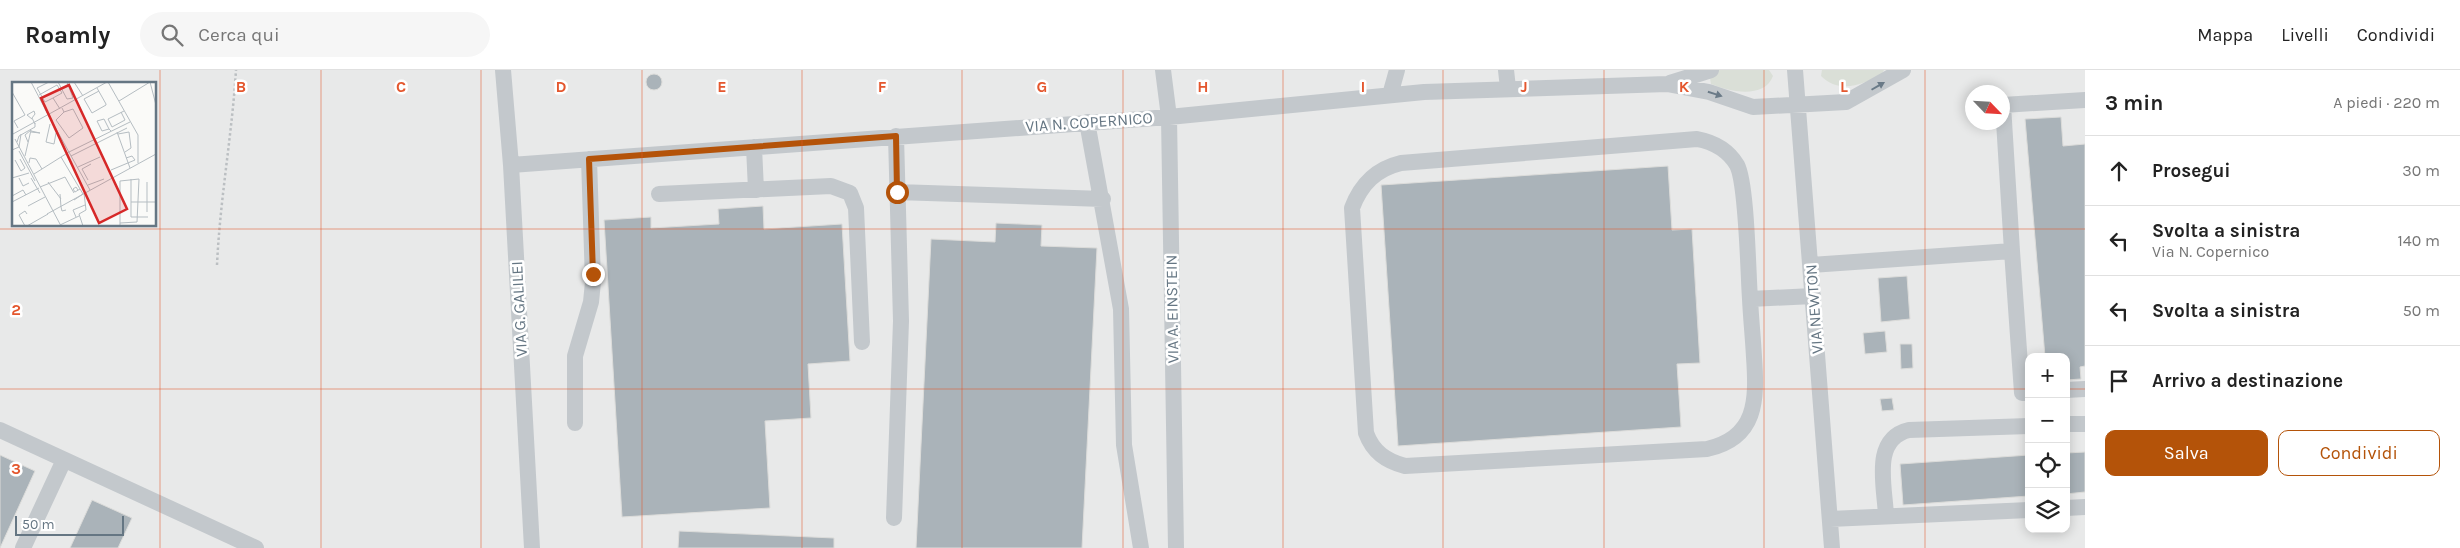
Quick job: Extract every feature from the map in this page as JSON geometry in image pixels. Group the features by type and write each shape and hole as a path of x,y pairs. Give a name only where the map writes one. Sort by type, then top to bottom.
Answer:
{"street":[{"name":"VIA G. GALILEI","path":"503,70 512,165 532,548"},
{"name":"VIA A. EINSTEIN","path":"1163,70 1169,117 1176,548"},
{"path":"1390,95 1397,70"},
{"path":"1506,70 1508,88"},
{"path":"1668,84 1711,70"},
{"name":"VIA NEWTON","path":"1795,70 1832,548"},
{"path":"1668,84 1709,92 1753,107 1846,102 1903,70"},
{"name":"VIA N. COPERNICO","path":"512,165 1169,117 1390,95 1508,88 1668,84"},
{"path":"2025,393 2022,393 2003,105 2085,100"},
{"path":"1088,122 1121,309 1125,451 1141,548"},
{"path":"894,518 901,337 896,136"},
{"path":"1682,138 1708,141 1726,152 1740,173 1750,299 1756,397 1750,418 1728,442 1707,449 1405,466 1380,456 1374,450 1366,433 1352,208 1368,180 1382,169 1401,163 1682,138"},
{"path":"754,147 756,190"},
{"path":"575,423 575,356 589,309 593,282 589,159"},
{"path":"659,194 831,186 850,193 856,208 862,342"},
{"path":"897,192 1102,199"},
{"path":"1811,265 2012,251"},
{"path":"1750,299 1813,296"},
{"path":"2070,390 2085,389"},
{"path":"2070,424 2085,424"},
{"path":"1886,516 1884,456 1887,444 1896,435 1909,430 2025,426"},
{"path":"0,430 256,548"},
{"path":"23,548 64,460"},
{"path":"2070,508 2085,507"},
{"path":"1830,519 2025,510"}],"path":[{"path":"217,265 219,214 232,135 236,70"}],"shaded area":[{"path":"0,70 2085,70 2085,548 0,548"},
{"path":"1718,70 1769,70 1773,76 1768,84 1762,88 1745,92 1711,84 1710,78"},
{"path":"1822,70 1884,70 1882,74 1867,81 1851,86 1843,86 1828,82 1821,76"}],"building":[{"path":"651,74 657,74 662,79 660,88 651,90 646,85 646,79"},
{"path":"2061,117 2063,146 2085,144 2085,366 2080,367 2081,379 2070,380 2070,353 2045,353 2025,119"},
{"path":"1668,166 1672,230 1692,229 1700,363 1677,364 1681,427 1398,446 1381,185"},
{"path":"763,206 764,229 842,224 850,361 808,364 811,418 765,421 770,508 622,517 604,220 651,217 651,228 719,224 718,209"},
{"path":"996,223 1042,225 1041,246 1097,248 1082,548 916,548 931,239 995,242"},
{"path":"1907,276 1910,319 1881,322 1878,278"},
{"path":"1885,331 1887,352 1865,354 1863,333"},
{"path":"1900,344 1912,344 1913,368 1901,369"},
{"path":"1892,398 1894,410 1882,411 1880,399"},
{"path":"2085,452 2085,492 2070,494 2070,453"},
{"path":"0,455 35,471 0,548"},
{"path":"2025,455 2025,496 1903,505 1900,464"},
{"path":"92,500 132,518 118,548 70,548"},
{"path":"679,531 834,538 834,548 678,548"}],"route":[{"path":"593,274 588,185 589,159 896,136 897,192"}]}
